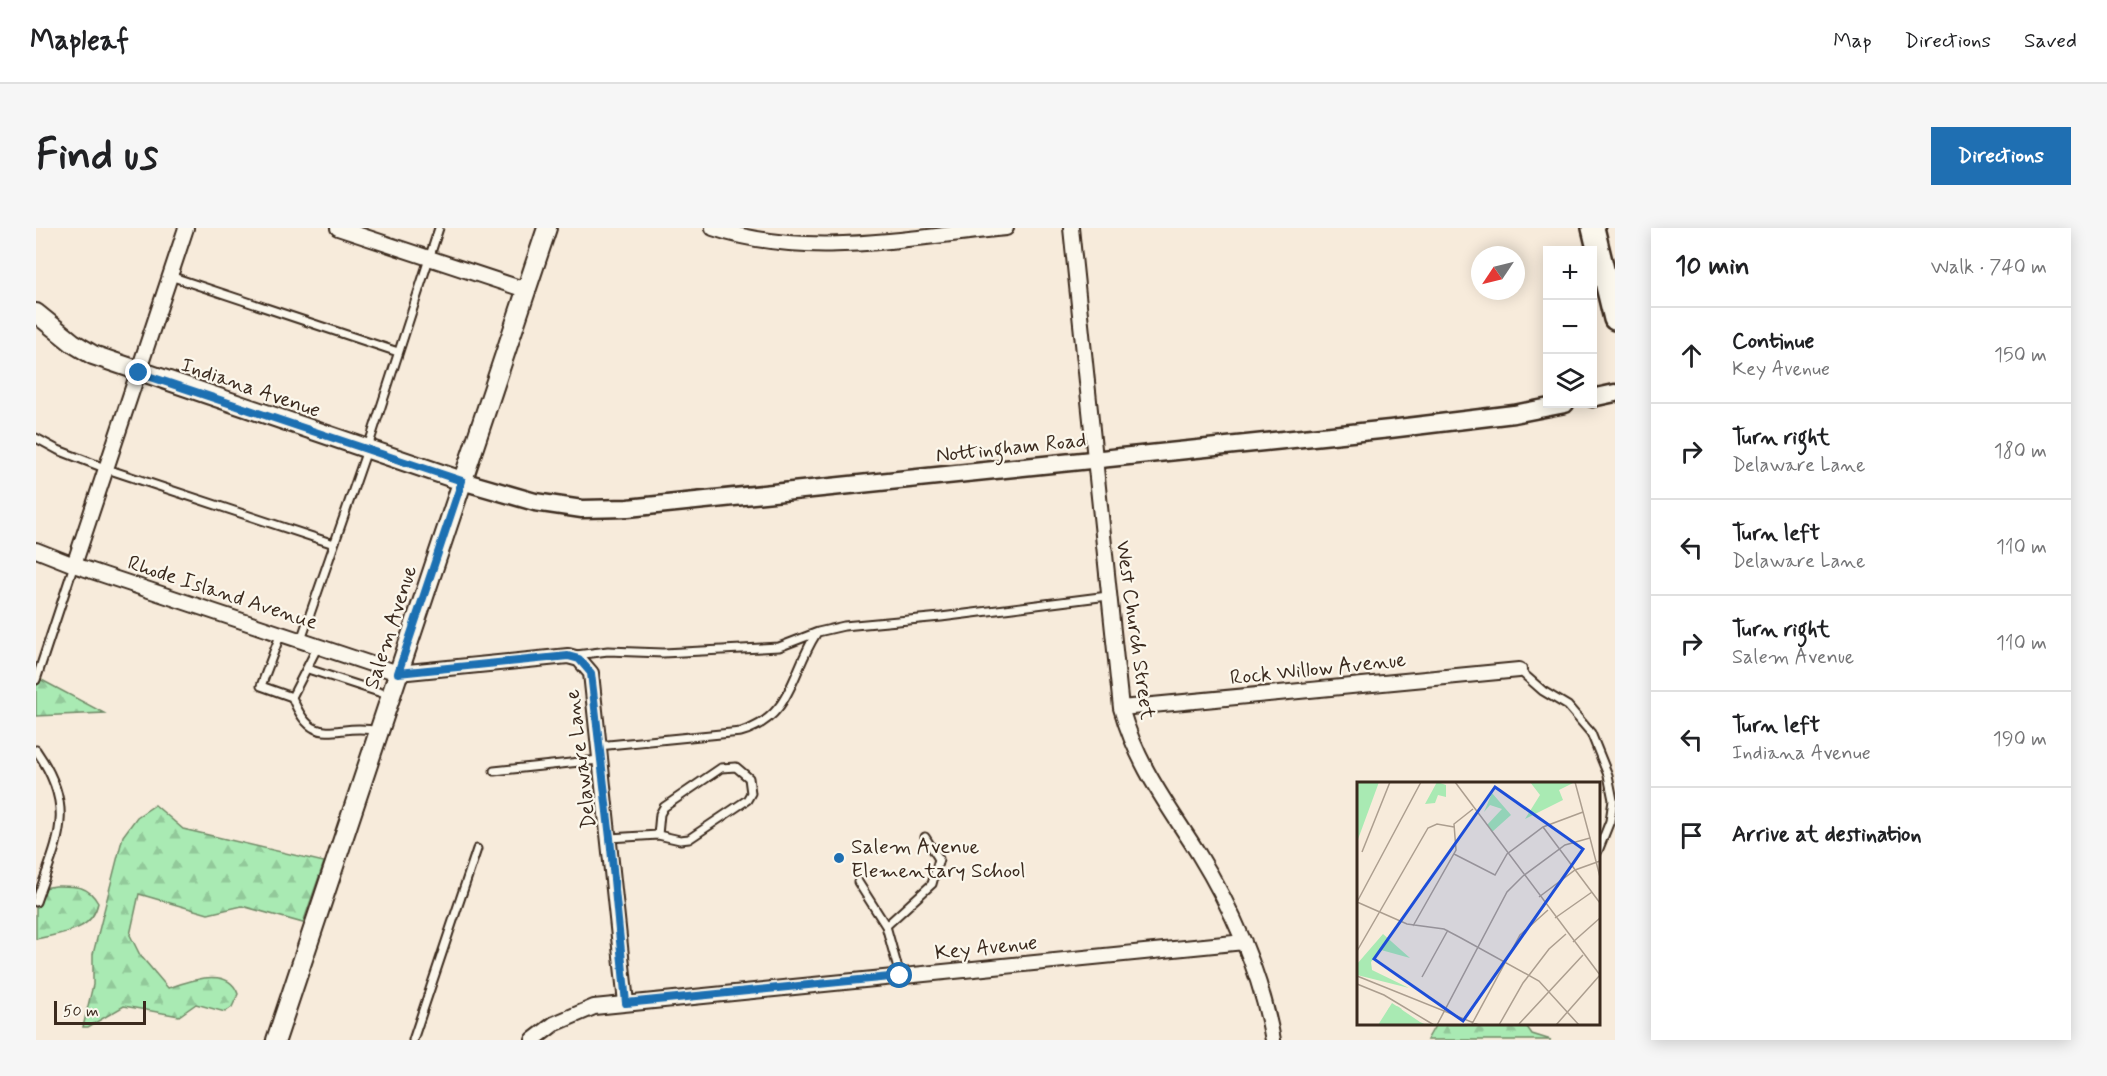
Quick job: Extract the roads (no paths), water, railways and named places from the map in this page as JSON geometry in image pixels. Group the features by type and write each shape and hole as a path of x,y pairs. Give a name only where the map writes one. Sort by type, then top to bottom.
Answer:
{"main road":[{"name":"Salem Avenue","path":"276,1040 547,228"},
{"path":"1593,228 1615,319"},
{"name":"Indiana Avenue","path":"36,313 73,343 93,355 139,373 462,481"}],"street":[{"path":"74,566 186,228"},
{"path":"338,228 526,290"},
{"path":"713,228 763,242 800,245 836,244 1006,228"},
{"name":"West Church Street","path":"1071,228 1121,708 1140,762 1217,886 1244,942 1260,987 1273,1040"},
{"path":"1597,397 1615,393"},
{"name":"Nottingham Road","path":"462,481 535,502 582,509 628,508 1390,429 1514,414 1545,408"},
{"name":"Rhode Island Avenue","path":"36,550 74,566 398,673"},
{"path":"398,673 568,656"},
{"name":"Delaware Lane","path":"568,656 579,659 591,673 626,1003"},
{"name":"Rock Willow Avenue","path":"1121,708 1518,670"},
{"name":"Key Avenue","path":"533,1040 554,1024 594,1007 1244,942"}],"lane":[{"path":"301,640 367,450 439,228"},
{"path":"170,276 398,352"},
{"path":"36,438 58,450 107,469 334,544"},
{"path":"36,680 74,566"},
{"path":"568,656 608,651 663,653 779,647 818,632 844,626 941,617 1108,596"},
{"path":"494,771 755,728 765,723 780,708 818,632"},
{"path":"281,633 261,686 292,697 305,722 315,730 335,733 366,728 379,731"},
{"path":"292,697 318,646"},
{"path":"308,669 391,696"},
{"path":"1518,670 1543,691 1569,706 1591,733 1608,775 1613,800 1610,821 1600,847"},
{"path":"36,750 46,764 61,799 60,833 36,902"},
{"path":"610,838 658,835 680,840 695,836 747,800 751,793 749,778 736,767 722,768 664,807 660,814 658,835"},
{"path":"886,926 932,884 939,859 925,837"},
{"path":"413,1040 477,849"},
{"path":"858,882 886,926 900,976"}],"place":[{"name":"Salem Avenue Elementary School","path":"839,858"}]}
